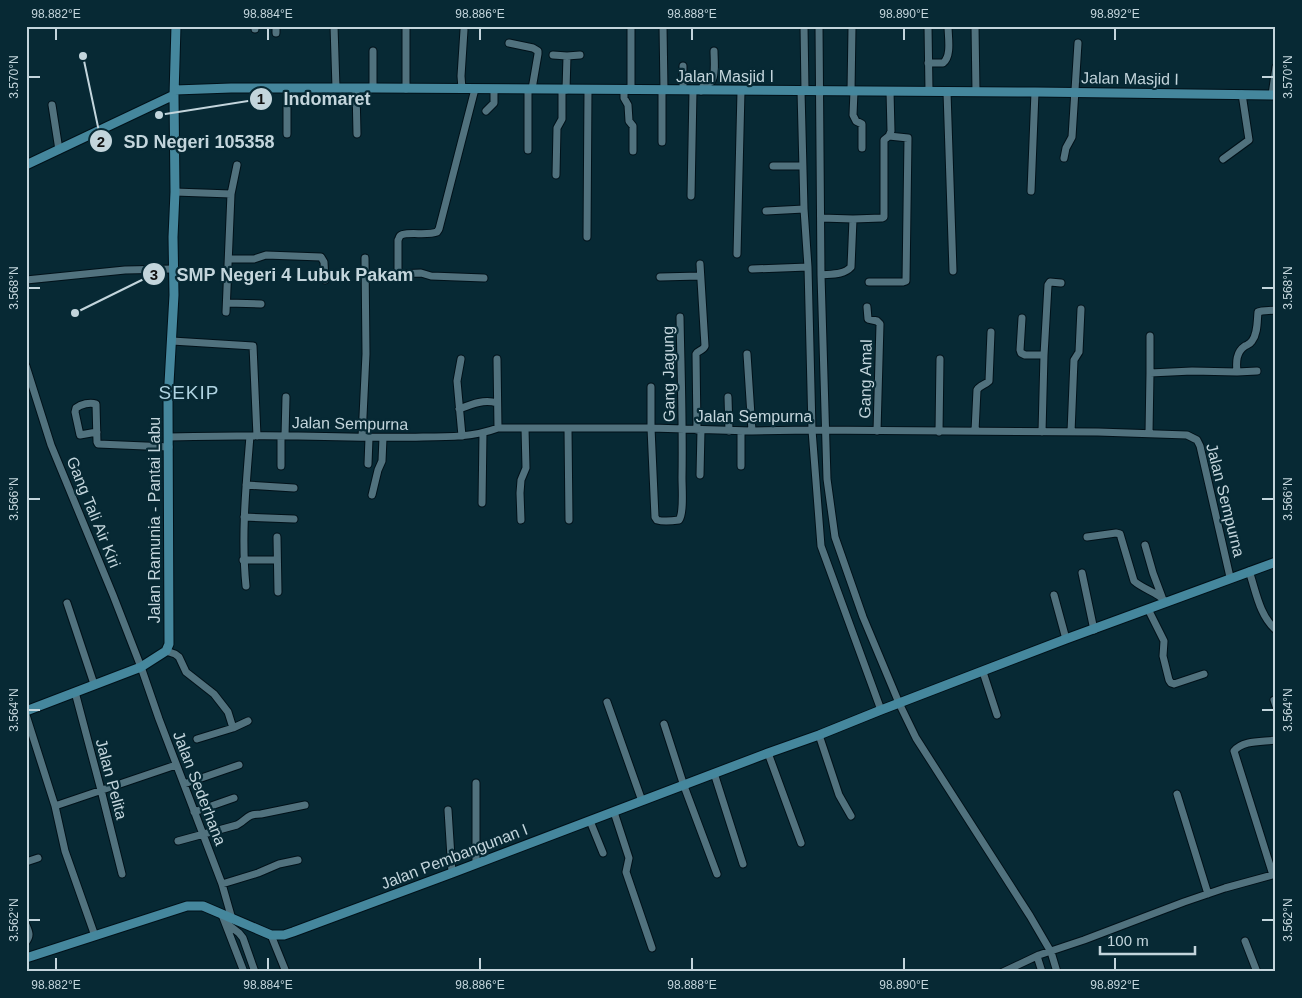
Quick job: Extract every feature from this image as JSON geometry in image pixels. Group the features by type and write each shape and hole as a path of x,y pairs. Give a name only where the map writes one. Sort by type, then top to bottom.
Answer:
{"main road":[{"name":"Jalan Ramunia - Pantai Labu","path":"166,651 169,644 168,401 174,295 174,92 176,26"},
{"name":"Jalan Masjid I","path":"174,92 231,88 373,88 1274,95"},
{"path":"26,165 174,92"},
{"name":"Jalan Pembangunan I","path":"271,935 293,932 452,873 1094,630 1148,609 1164,600 1276,562"},
{"path":"26,711 141,667 166,651"},
{"path":"26,958 187,906 202,906 226,919 271,935"}],"street":[{"path":"334,26 336,88"},
{"path":"406,26 406,89"},
{"path":"631,26 628,90 624,98 628,106 629,120 633,126 634,151"},
{"path":"662,142 663,26"},
{"path":"804,26 821,218 821,312 827,479 835,537 891,706"},
{"path":"818,26 803,166 813,430 821,546 891,706 916,738 1030,916 1043,954 1057,972"},
{"path":"928,26 929,91"},
{"path":"928,63 943,62 947,59 948,26"},
{"path":"975,26 976,92"},
{"path":"852,28 853,115 856,121 862,124 862,148"},
{"path":"462,89 464,30"},
{"path":"509,43 538,50 530,89 528,150"},
{"path":"1064,158 1066,148 1072,137 1078,43"},
{"path":"373,51 373,88"},
{"path":"691,196 697,91 712,80 714,52"},
{"path":"553,55 580,55"},
{"path":"556,175 557,128 562,120 566,56"},
{"path":"683,66 683,90"},
{"path":"1274,95 1276,67"},
{"path":"356,88 357,134"},
{"path":"287,89 287,134"},
{"path":"398,273 399,237 407,234 434,234 439,229 475,89"},
{"path":"486,111 494,103 494,90"},
{"path":"587,238 588,90"},
{"path":"737,254 741,91"},
{"path":"821,218 853,219 884,217 884,140 891,132 890,91"},
{"path":"947,92 954,272"},
{"path":"1031,191 1035,92"},
{"path":"1224,159 1249,140 1242,94"},
{"path":"52,105 59,150"},
{"path":"870,282 904,282 906,280 908,138 889,136"},
{"path":"226,312 231,194 237,165"},
{"path":"773,166 803,166"},
{"path":"175,192 231,194"},
{"path":"766,211 804,209"},
{"path":"822,275 845,272 851,267 853,219"},
{"path":"229,259 254,258 266,255 321,257 324,262 325,280"},
{"path":"365,258 365,438 368,464"},
{"path":"700,264 705,346 696,354 700,475"},
{"path":"752,269 808,268"},
{"path":"26,280 126,270 173,270"},
{"path":"365,277 398,273 421,273 432,276 484,278"},
{"path":"660,278 700,276"},
{"path":"1042,432 1048,285 1050,282 1061,283"},
{"path":"226,303 261,304"},
{"name":"Gang Amal","path":"867,307 868,318 880,324 877,431"},
{"path":"1071,432 1074,360 1079,352 1081,310"},
{"path":"1237,372 1236,359 1239,352 1252,341 1255,335 1258,312 1276,310"},
{"path":"810,312 821,312"},
{"name":"Gang Jagung","path":"651,428 655,517 657,520 662,521 679,520 681,516 683,430 680,317"},
{"path":"1022,318 1021,353 1044,355"},
{"path":"975,431 977,390 978,387 988,381 991,332"},
{"path":"1149,433 1150,336"},
{"path":"172,341 253,346 253,436 246,485 244,517 243,560 246,586"},
{"path":"747,354 752,431"},
{"path":"462,359 457,381 462,436"},
{"path":"497,359 498,428"},
{"path":"939,432 940,359"},
{"name":"Gang Tali Air Kiri","path":"26,366 51,445 141,667"},
{"path":"1150,373 1257,371"},
{"path":"651,428 652,387"},
{"path":"281,466 286,396"},
{"path":"728,397 729,431"},
{"path":"459,409 475,403 490,401 497,404"},
{"path":"97,432 80,435 75,412 76,408 80,405 96,404 97,432 97,443 101,445 169,447"},
{"name":"Jalan Sempurna","path":"169,437 283,436 383,438 462,436 498,428 651,428 729,431 975,431 1187,435 1197,440 1200,446 1230,577"},
{"path":"521,520 521,480 526,466 525,428"},
{"path":"568,429 569,520"},
{"path":"741,431 741,466"},
{"path":"482,433 482,503"},
{"path":"372,495 382,461 383,438"},
{"path":"246,485 294,488"},
{"path":"244,517 294,519"},
{"path":"1087,537 1120,534 1134,581 1164,600"},
{"path":"277,536 278,592"},
{"path":"1145,544 1153,573 1164,600"},
{"path":"243,560 277,560"},
{"path":"1249,571 1261,610 1276,630"},
{"path":"1082,573 1094,630"},
{"path":"1054,595 1066,640"},
{"path":"67,603 94,684"},
{"path":"1148,609 1164,641 1163,656 1171,683 1174,684 1204,674"},
{"path":"166,651 179,657 186,672 214,694 228,712 233,728"},
{"name":"Jalan Sederhana","path":"141,667 222,884 226,919 244,972"},
{"path":"983,672 997,715"},
{"name":"Jalan Pelita","path":"75,692 102,790 122,874"},
{"path":"607,702 642,801"},
{"path":"26,715 55,806 65,851 95,936"},
{"path":"197,739 233,728 248,721"},
{"path":"664,724 684,786 717,874"},
{"path":"819,735 839,795 851,816"},
{"path":"1003,972 1043,954 1208,894 1274,874 1234,751 1251,743 1276,740"},
{"path":"768,753 801,843"},
{"path":"55,806 176,765"},
{"path":"184,784 239,765"},
{"path":"714,774 743,864"},
{"path":"476,783 476,864"},
{"path":"1177,794 1208,894"},
{"path":"194,812 234,798"},
{"path":"178,841 237,825 243,822 249,815 305,805"},
{"path":"448,810 452,873"},
{"path":"614,812 629,858 626,868 628,878 652,948"},
{"path":"590,821 603,853"},
{"path":"26,862 38,858"},
{"path":"222,884 258,873 279,864 298,860"},
{"path":"226,919 243,938 255,972"},
{"path":"26,925 30,934 26,942"},
{"path":"271,935 286,972"},
{"path":"1245,941 1256,972"},
{"path":"1042,972 1043,954"}],"place":[{"name":"SD Negeri 105358","path":"83,56"},
{"name":"Indomaret","path":"159,115"},
{"name":"SMP Negeri 4 Lubuk Pakam","path":"75,313"}],"district":[{"name":"SEKIP","path":"189,392"}]}
